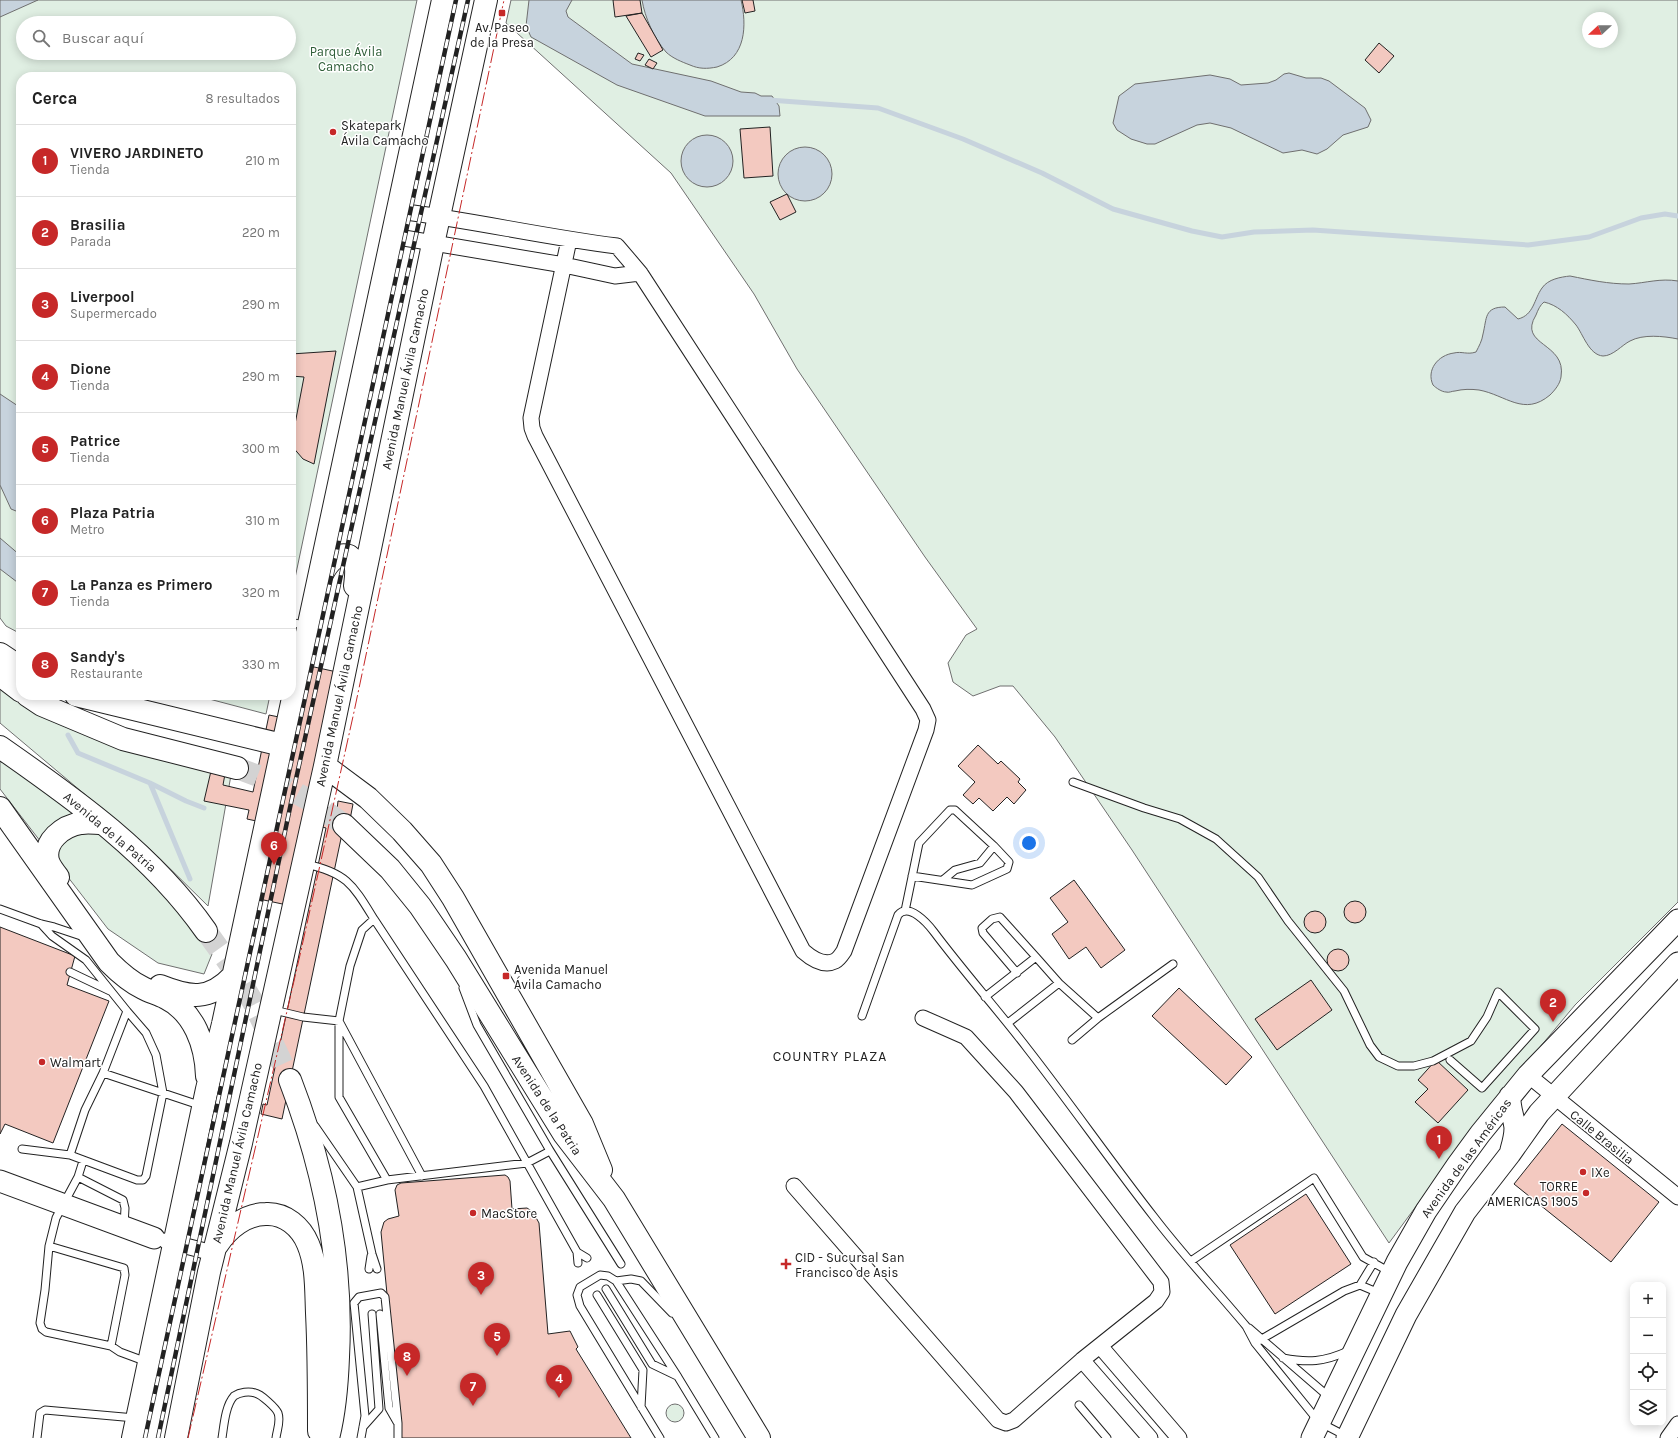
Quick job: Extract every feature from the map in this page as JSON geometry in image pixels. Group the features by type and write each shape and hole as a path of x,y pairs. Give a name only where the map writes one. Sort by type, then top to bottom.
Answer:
{"main road":[{"path":"317,584 443,0"},
{"name":"Avenida Manuel Ávila Camacho","path":"176,1438 213,1253 241,1143 325,766 433,244 486,0"},
{"path":"296,646 299,625 325,568 332,560 346,555 354,559 356,571 348,653"},
{"path":"0,654 16,665"},
{"path":"0,675 16,687"},
{"path":"34,700 42,705 123,739 237,768"},
{"path":"96,700 282,746"},
{"path":"135,1428 149,1363 164,1240 205,1098 233,976 282,746 288,700"},
{"name":"Avenida de la Patria","path":"0,747 58,788 144,859 182,899 206,931"},
{"path":"325,766 368,798 402,831 431,864 453,898 582,1124 614,1199"},
{"path":"0,808 109,962 120,973 142,988 174,1003 188,1016 198,1033 202,1044 207,1072 205,1098"},
{"path":"102,823 80,823 63,829 51,843 47,855 52,869 111,954 126,967 154,984 191,995 208,994 217,990 233,976"},
{"name":"Avenida de la Patria","path":"344,825 390,869 420,906 448,948 564,1134 614,1199 759,1438"},
{"name":"Avenida de las Américas","path":"1315,1430 1381,1294 1426,1211 1480,1134 1528,1075 1678,920"},
{"path":"1347,1437 1406,1315 1465,1212 1510,1154 1539,1113 1678,963"},
{"path":"290,1080 309,1134 326,1201 334,1248 338,1286 339,1336 337,1384 332,1422 328,1438"},
{"path":"1510,1096 1515,1127 1515,1137 1510,1154"},
{"path":"0,1181 124,1228 164,1240"},
{"path":"213,1253 221,1239 231,1228 251,1216 259,1214 281,1216 291,1222 304,1237 312,1257 315,1277 319,1365 320,1438"}],"street":[{"path":"398,211 440,216 569,240 618,246 640,273 919,702 928,720 926,730 844,951 836,961 825,963 813,960 803,951 532,428 531,418 569,240"},
{"path":"392,236 564,265 615,276 640,273"},
{"path":"794,1186 998,1420 1006,1423 1014,1420 1082,1360 1156,1301 1162,1292 1161,1282 1016,1092 966,1037 923,1018"},
{"name":"Calle Brasilia","path":"1528,1075 1554,1098 1678,1198"},
{"path":"164,1240 213,1253"},
{"path":"1100,1346 1174,1433 1158,1438"},
{"path":"1082,1360 1150,1438"},
{"path":"1668,1438 1678,1424"}],"lane":[{"path":"1073,782 1144,808 1180,818 1216,839 1258,877 1288,921 1344,991 1370,1045 1379,1057 1398,1066 1414,1066 1433,1061 1471,1041 1487,1017 1498,992 1535,1028 1482,1088 1450,1060"},
{"path":"905,911 912,876 919,843 950,810 955,810 1009,862 1007,869 972,885 912,876"},
{"path":"943,880 956,870 980,863 994,846"},
{"path":"303,864 326,868 343,877 356,890 484,1086 577,1252 578,1263"},
{"path":"0,909 41,924 54,926 92,939"},
{"path":"862,1016 898,915 901,911 915,914 926,921 985,997 1008,1023 1155,1218 1246,1326 1262,1338 1282,1358 1330,1399"},
{"path":"1017,974 983,933 982,928 992,919 1000,917 1059,983 1098,1018"},
{"path":"374,919 362,930 350,966 339,1021 339,1097 387,1180"},
{"path":"22,1149 70,1155 137,1180 143,1180 146,1176 163,1093 156,1055 146,1033 86,960 52,936 41,924"},
{"path":"448,948 477,1025 549,1149 621,1264"},
{"path":"985,997 1017,974 1036,957"},
{"path":"1072,1040 1098,1018 1173,964"},
{"path":"70,972 112,992"},
{"path":"1008,1023 1059,983"},
{"path":"70,1155 85,1110 103,1073 127,1011"},
{"path":"270,1011 303,1017 339,1021"},
{"path":"339,1021 422,1176"},
{"path":"103,1073 163,1093 205,1098"},
{"path":"298,1103 357,1187 372,1254 377,1269"},
{"path":"357,1187 387,1180 527,1163 548,1152 549,1149"},
{"path":"83,1161 78,1177 56,1218 49,1246 40,1323 42,1329 46,1332 111,1346 120,1352 129,1354 149,1363"},
{"path":"78,1177 123,1200 125,1208 124,1228"},
{"path":"1191,1261 1314,1178 1364,1257 1392,1273"},
{"path":"49,1246 124,1268 125,1275 111,1346"},
{"path":"577,1252 587,1258"},
{"path":"369,1270 372,1254"},
{"path":"1360,1286 1374,1262"},
{"path":"660,1438 580,1306 578,1295 580,1287 600,1275 608,1276 616,1281 678,1376 715,1438"},
{"path":"616,1281 631,1278 642,1281 699,1340"},
{"path":"1255,1344 1262,1338 1344,1291 1360,1286 1381,1294"},
{"path":"606,1289 652,1364 678,1376"},
{"path":"361,1438 365,1416 354,1302 359,1297 381,1293 385,1297 398,1423 398,1438"},
{"path":"597,1295 643,1370 641,1407"},
{"path":"363,1427 379,1409 372,1314"},
{"path":"380,1314 389,1408 398,1423"},
{"path":"1246,1326 1255,1344 1315,1430 1347,1437"},
{"path":"1282,1358 1301,1361 1318,1361 1338,1356 1354,1349"},
{"path":"222,1438 228,1407 234,1397 243,1392 256,1393 275,1407 279,1422 276,1438"},
{"path":"1079,1405 1108,1438"},
{"path":"37,1438 40,1413 45,1410 135,1428"}],"green space":[{"name":"Parque Ávila Camacho","path":"0,0 417,0 296,573 296,72 16,72 16,631 6,626 0,618"},
{"path":"511,0 1678,0 1678,902 1575,1005 1481,1118 1389,1243 1132,850 1055,737 1013,686 1000,686 973,696 953,682 948,663 966,635 977,629 925,557 797,369 754,294 671,173 506,23"},
{"path":"0,681 16,688 16,700 47,700 231,775 208,906 151,850 0,723"},
{"path":"213,700 269,700 266,714"},
{"path":"0,754 118,849 192,924 212,954 204,974 158,963 108,929 0,789"},
{"path":"675,1404 681,1407 684,1413 681,1419 675,1422 669,1419 666,1413 669,1407"}],"shaded area":[{"path":"0,0 38,0 0,17"},
{"path":"529,0 572,0 566,11 568,17 632,64 711,81 741,92 755,93 761,96 772,96 779,106 780,116 705,116 617,85 531,37 526,26"},
{"path":"642,0 741,0 744,30 739,48 727,63 717,67 700,68 677,60 666,52 654,34 643,7"},
{"path":"1289,73 1306,78 1321,78 1329,81 1365,108 1371,120 1368,127 1343,135 1327,149 1317,154 1302,150 1283,153 1231,128 1210,123 1197,125 1155,144 1147,144 1131,139 1117,130 1113,123 1119,96 1135,84 1210,75 1230,79 1241,85 1268,83 1276,80 1284,74"},
{"path":"707,135 717,137 725,143 731,151 733,161 731,171 725,179 717,185 707,187 697,185 689,179 683,171 681,161 683,151 689,143 697,137"},
{"path":"805,147 815,149 824,155 830,164 832,174 830,184 824,193 815,199 805,201 795,199 786,193 780,184 778,174 780,164 786,155 795,149"},
{"path":"1570,276 1599,282 1621,284 1665,280 1678,281 1678,339 1660,336 1641,337 1630,341 1607,356 1598,355 1590,348 1576,325 1562,310 1544,302 1539,308 1532,325 1533,333 1537,339 1551,350 1557,357 1561,366 1560,382 1550,395 1541,401 1532,404 1523,404 1515,403 1479,390 1470,389 1447,392 1437,389 1433,385 1431,379 1432,369 1438,360 1448,354 1476,352 1483,337 1486,318 1490,311 1505,307 1518,319 1523,317 1531,310 1539,292 1548,282"},
{"path":"0,394 16,405 16,511 11,509 0,485"},
{"path":"0,538 16,552 16,581 0,569"}],"building":[{"path":"613,0 640,0 642,13 615,17"},
{"path":"742,0 753,0 755,11 745,13"},
{"path":"642,13 663,50 651,57 626,16"},
{"path":"1379,43 1394,56 1379,73 1365,60"},
{"path":"638,53 644,55 640,61 635,59"},
{"path":"649,59 657,63 653,69 645,65"},
{"path":"770,127 773,176 744,178 740,129"},
{"path":"787,194 796,212 780,220 770,202"},
{"path":"336,351 314,464 303,459 296,451 296,419 304,377 296,376 296,354"},
{"path":"296,663 337,672 324,807 337,810 338,801 353,804 348,830 343,829 282,1119 261,1114 263,1104 267,1105 326,828 310,824 287,905 245,896 261,822 247,819 249,810 204,801 211,771 225,774 223,785 253,792 269,715 284,718 288,700 296,700"},
{"path":"978,745 998,764 1001,761 1020,779 1018,782 1026,790 1014,804 1007,797 993,811 979,798 973,804 963,795 975,782 958,766"},
{"path":"1074,880 1125,950 1101,968 1086,947 1069,959 1052,934 1068,922 1050,898"},
{"path":"1355,901 1359,902 1365,908 1365,916 1359,922 1355,923 1351,922 1345,916 1344,912 1345,908 1351,902"},
{"path":"1315,911 1319,912 1325,918 1325,926 1319,932 1315,933 1311,932 1305,926 1304,922 1305,918 1311,912"},
{"name":"Walmart","path":"0,927 75,956 67,985 109,1001 53,1143 5,1124 0,1134"},
{"path":"1338,949 1342,950 1348,956 1348,964 1342,970 1338,971 1334,970 1328,964 1327,960 1328,956 1334,950"},
{"path":"1311,980 1332,1010 1277,1050 1255,1019"},
{"path":"1179,988 1252,1057 1226,1085 1152,1016"},
{"path":"1436,1060 1468,1090 1438,1123 1415,1102 1428,1089 1418,1080"},
{"name":"TORRE AMERICAS 1905","path":"1562,1124 1659,1202 1611,1262 1514,1184"},
{"path":"505,1175 510,1181 512,1209 527,1208 533,1212 539,1223 548,1334 570,1331 578,1347 576,1349 631,1438 401,1438 381,1232 384,1222 388,1219 399,1216 395,1190 397,1185 401,1183"},
{"path":"1306,1194 1351,1264 1275,1314 1230,1245"}],"waterway":[{"path":"769,100 878,108 963,139 1042,173 1113,209 1192,231 1222,237 1254,232 1313,230 1528,245 1589,237 1641,218 1665,214 1678,216"},
{"path":"68,735 78,753 150,783 186,801 204,808"},
{"path":"150,783 190,879"}],"tunnel":[{"path":"237,768 279,784 311,801 344,825"},
{"path":"206,931 231,966 253,1002 290,1080"}],"railway":[{"path":"145,1438 456,0"},
{"path":"158,1438 296,779 468,0"}],"power":[{"path":"188,1438 300,955 354,712 504,0"}],"place":[{"name":"Av. Paseo de la Presa","path":"502,13"},
{"name":"Skatepark Ávila Camacho","path":"333,132"},
{"name":"Plaza Patria","path":"274,865"},
{"name":"Avenida Manuel Ávila Camacho","path":"506,976"},
{"name":"Brasilia","path":"1553,1022"},
{"name":"Walmart","path":"42,1062"},
{"name":"VIVERO JARDINETO","path":"1439,1159"},
{"name":"IXe","path":"1583,1172"},
{"name":"TORRE AMERICAS 1905","path":"1586,1193"},
{"name":"MacStore","path":"473,1213"},
{"name":"CID - Sucursal San Francisco de Asis","path":"786,1264"},
{"name":"Liverpool","path":"481,1295"},
{"name":"Patrice","path":"497,1356"},
{"name":"Sandy's","path":"407,1376"},
{"name":"Dione","path":"559,1398"},
{"name":"La Panza es Primero","path":"473,1406"}],"district":[{"name":"COUNTRY PLAZA","path":"830,1056"}]}
